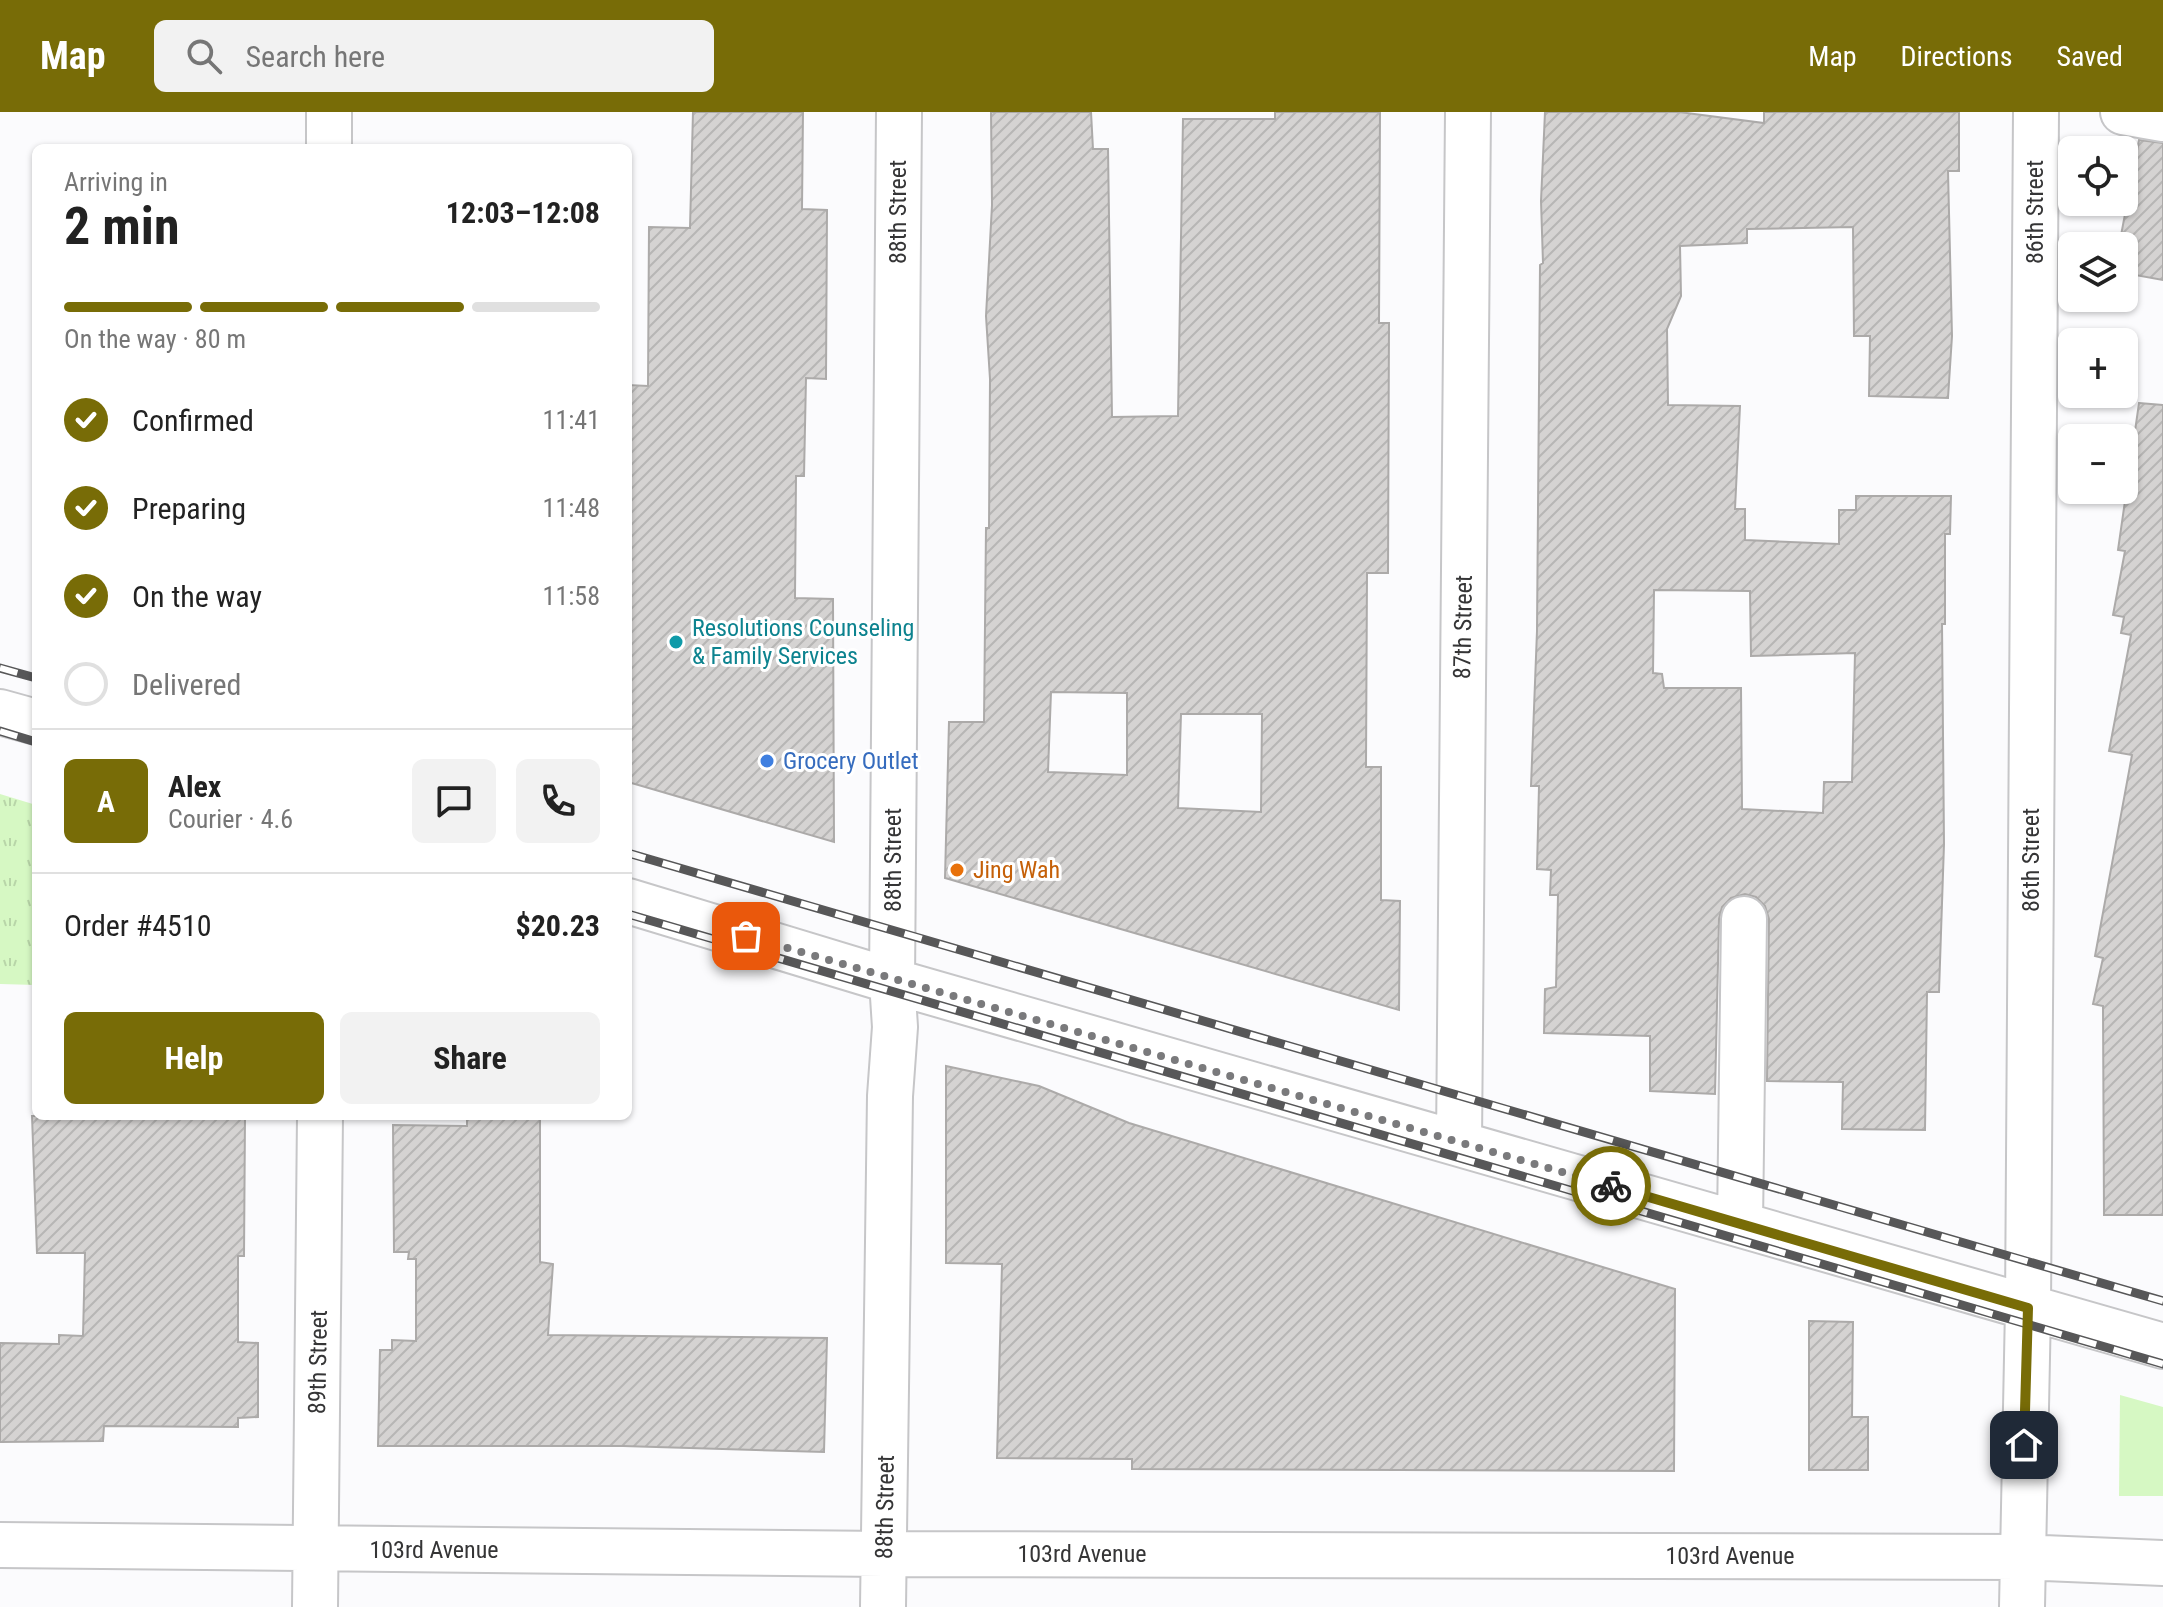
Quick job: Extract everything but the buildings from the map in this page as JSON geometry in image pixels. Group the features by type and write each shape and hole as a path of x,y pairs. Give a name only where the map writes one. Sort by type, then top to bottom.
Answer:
{"street":[{"path":"329,112 329,144"},
{"name":"88th Street","path":"883,1607 890,1096 895,1027 892,981 899,112"},
{"name":"87th Street","path":"1459,1143 1468,112"},
{"name":"86th Street","path":"2022,1607 2028,1308 2036,112"},
{"path":"2123,112 2163,119"},
{"path":"0,712 32,721"},
{"path":"632,902 892,981 2163,1346"},
{"path":"1740,1224 1744,919"},
{"name":"89th Street","path":"315,1607 320,1120"},
{"name":"103rd Avenue","path":"0,1545 884,1554 2022,1557 2163,1563"}],"green space":[{"path":"0,794 32,804 32,985 0,984"},
{"path":"2120,1395 2163,1407 2163,1496 2119,1496"}],"railway":[{"path":"0,668 32,677"},
{"path":"0,731 32,741"},
{"path":"632,854 2163,1301"},
{"path":"632,915 2163,1364"}],"way so far":[{"path":"746,936 892,981 1611,1186"}],"place":[{"name":"Resolutions Counseling & Family Services","path":"676,642"},
{"name":"Grocery Outlet","path":"767,761"},
{"name":"Jing Wah","path":"957,870"}],"route":[{"path":"1611,1186 2028,1308 2024,1445"}]}
